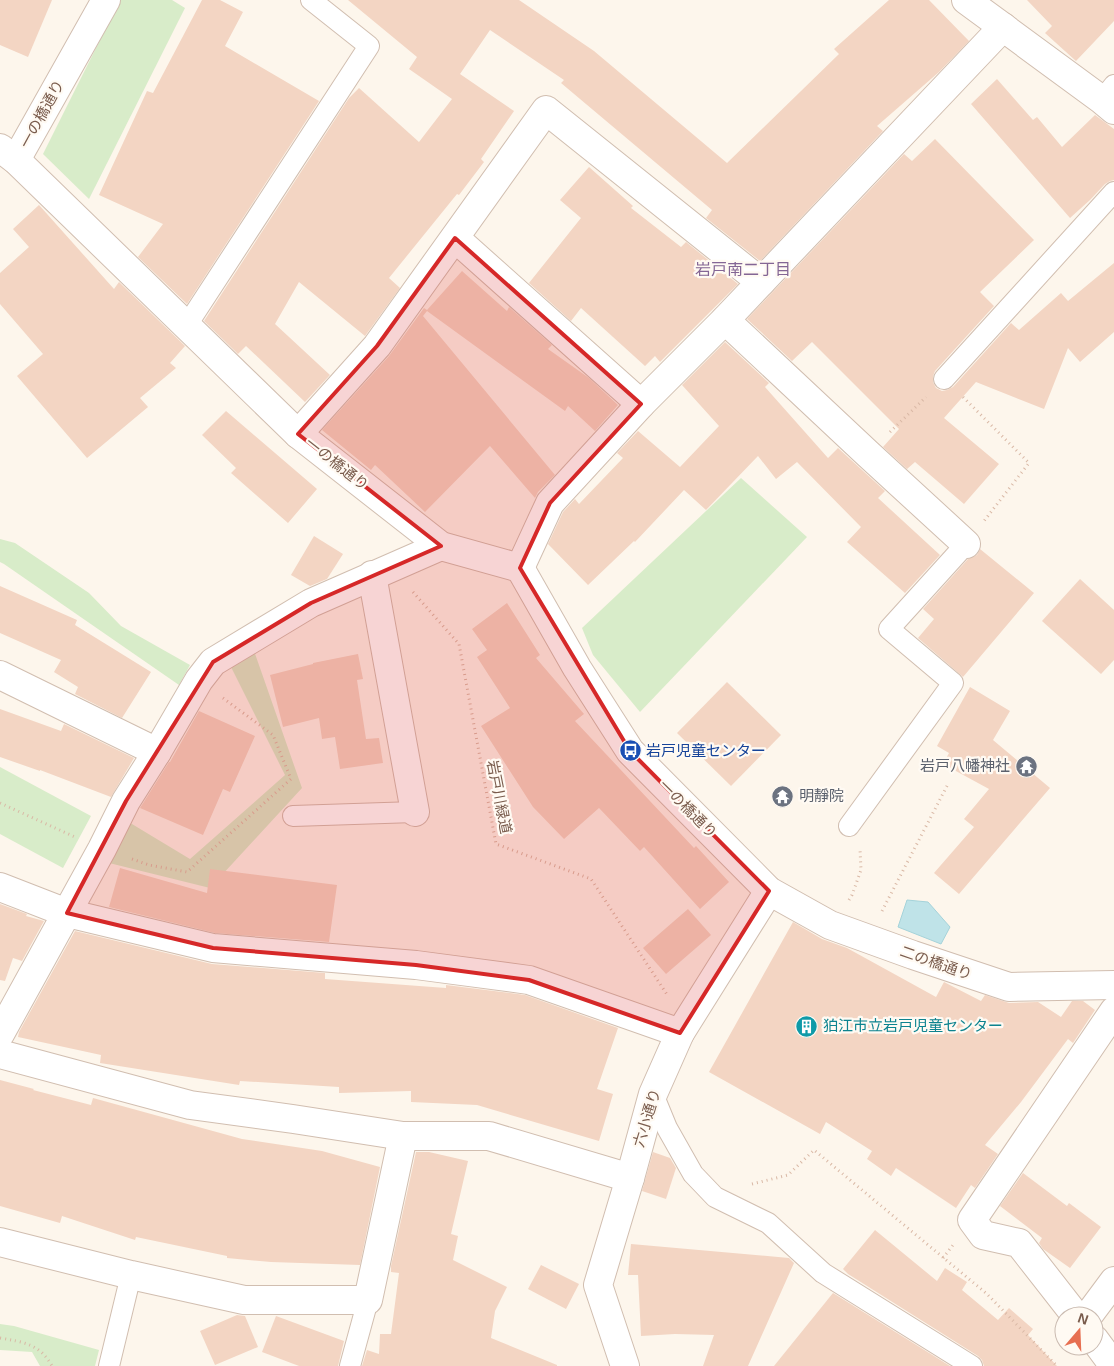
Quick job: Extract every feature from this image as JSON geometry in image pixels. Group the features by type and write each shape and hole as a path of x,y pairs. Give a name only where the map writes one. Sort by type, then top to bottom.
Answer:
{"street":[{"name":"一の橋通り","path":"106,0 8,154 298,434 441,546 520,568 577,668 630,751 769,891"},
{"path":"966,0 1003,27 1110,98"},
{"path":"520,568 550,503 641,404 726,320 1003,27"},
{"path":"298,434 377,346 546,110 761,282"},
{"path":"456,238 641,404"},
{"path":"726,320 966,544"},
{"path":"0,1034 102,849 126,801 199,680 213,662 311,603 441,546"},
{"path":"382,571 415,812"},
{"path":"0,675 157,752"},
{"path":"0,887 66,913 213,948 416,965 529,980 683,1028"},
{"name":"二の橋通り","path":"769,891 830,925 1009,987 1114,985"},
{"name":"六小通り","path":"625,1366 598,1285 630,1178 652,1094 683,1028 769,891"},
{"path":"1068,1306 1020,1243 983,1235 972,1220 1114,1011"},
{"path":"0,1054 190,1105 403,1136 489,1136 630,1178"},
{"path":"0,1242 131,1275 244,1300 368,1300 403,1136"},
{"path":"1095,1306 1114,1281"},
{"path":"1104,1353 1114,1366"}],"lane":[{"path":"187,325 369,46 311,0"},
{"path":"944,379 1114,192"},
{"path":"849,826 953,683 889,628 966,544"},
{"path":"293,816 415,812"},
{"path":"652,1094 667,1128 693,1174 715,1198 768,1223 823,1273 972,1366"},
{"path":"109,1366 131,1275"},
{"path":"350,1366 368,1300"}],"path":[{"path":"868,454 944,379 1029,463 966,544"},
{"name":"岩戸川緑道","path":"382,571 459,644 496,844 591,879 683,1028"},
{"path":"0,803 102,849 149,865 187,872 290,779 273,735 199,680"},
{"path":"868,939 948,784"},
{"path":"830,925 852,895 861,870 859,843 849,826"},
{"path":"750,1184 788,1175 814,1150 987,1294 1057,1366"},
{"path":"0,1338 34,1346 48,1358 52,1366"}],"highlighted area":[{"path":"455,238 641,404 550,503 520,568 630,751 769,891 680,1033 529,980 416,965 213,948 67,913 126,801 213,662 311,603 441,546 298,434 377,346"}],"green space":[{"path":"120,0 172,0 185,8 89,199 43,154"},
{"path":"741,478 807,537 640,712 593,655 582,628"},
{"path":"0,539 15,543 89,593 121,626 190,665 179,685 0,562"},
{"path":"253,648 302,788 210,888 109,863 127,821 190,859 285,775 229,663"},
{"path":"0,767 91,816 63,868 0,834"},
{"path":"0,1324 14,1326 99,1350 95,1366 40,1366 32,1352 0,1350"}],"water":[{"path":"907,900 928,902 950,927 941,944 898,927"}],"building":[{"path":"0,0 52,0 28,57 0,45"},
{"path":"202,0 220,0 243,12 225,46 319,101 187,304 138,257 163,224 99,195 147,91 153,93"},
{"path":"348,0 519,0 594,51 727,163 839,54 834,49 889,0 929,0 969,41 939,72 877,126 883,131 760,261 706,218 712,210 561,83 564,80 490,30 460,74 514,111 481,159 484,162 459,195 457,194 389,278 400,288 365,336 299,282 275,324 330,375 305,402 246,346 238,354 204,321 349,98 359,88 419,142 452,99 409,69 417,57"},
{"path":"1027,0 1114,0 1114,21 1076,61 1045,33 1052,26"},
{"path":"997,79 1033,120 1037,117 1062,147 1095,115 1114,129 1114,180 1105,184 1070,218 971,104"},
{"path":"935,139 1034,240 980,292 994,306 935,371 933,382 936,388 942,391 953,387 1011,323 1019,330 1061,293 1068,301 1114,263 1114,332 1080,362 1068,348 1044,409 976,382 944,418 999,464 964,504 915,462 907,469 883,447 899,429 812,342 792,361 747,319 904,154 912,161"},
{"path":"589,167 633,206 631,208 681,247 686,242 738,284 660,362 655,356 645,366 581,308 571,321 529,283 581,218 560,200"},
{"path":"39,205 114,289 119,282 185,346 170,363 176,368 140,398 148,407 87,458 17,376 43,354 0,304 0,273 29,247 13,229"},
{"path":"462,271 507,311 509,307 552,345 548,349 589,378 618,405 595,431 568,406 565,411 427,311 423,316 555,475 538,492 535,498 490,446 425,512 375,465 371,470 322,430 389,356 424,308 427,310"},
{"path":"725,342 769,383 765,387 828,458 838,448 885,491 878,498 940,555 905,593 847,542 861,527 797,462 776,479 758,456 706,510 684,490 635,542 588,585 548,544 563,512 575,499 579,504 623,458 617,453 638,431 680,467 719,426 682,385"},
{"path":"226,411 317,489 288,523 231,473 236,468 202,435"},
{"path":"314,536 343,554 327,579 310,586 291,575"},
{"path":"980,549 1034,593 963,677 918,638 934,619 923,609 968,559 977,555"},
{"path":"1080,579 1114,610 1114,660 1101,674 1042,621"},
{"path":"0,586 77,620 75,625 151,672 122,718 75,694 78,687 54,672 61,660 0,633"},
{"path":"507,603 540,655 536,658 584,714 575,721 694,848 696,846 729,882 700,909 644,847 640,851 599,808 564,839 533,807 481,726 510,708 477,657 487,650 472,629"},
{"path":"358,654 363,679 357,680 366,739 379,738 383,763 340,769 335,737 322,739 319,718 283,727 270,675 313,663"},
{"path":"727,682 781,735 731,786 677,733"},
{"path":"970,687 1010,711 993,740 1050,788 959,894 934,873 974,827 964,819 989,789 943,764 949,753 937,746"},
{"path":"0,709 61,731 64,724 134,758 111,797 0,757"},
{"path":"199,711 255,736 230,792 223,789 203,835 140,808 170,762"},
{"path":"120,868 207,893 210,869 337,885 329,942 215,933 109,907"},
{"path":"0,904 27,914 26,916 44,921 22,961 13,958 5,981 0,980"},
{"path":"688,909 711,935 666,974 643,948"},
{"path":"793,922 822,939 847,948 936,997 944,982 981,1001 985,995 1009,1003 1038,1002 1061,1017 1072,1001 1083,1001 1095,1010 1073,1043 1068,1039 1021,1102 985,1145 998,1154 975,1188 971,1185 956,1208 896,1168 891,1176 867,1159 872,1151 826,1122 820,1134 709,1072"},
{"path":"75,931 212,964 325,973 325,979 446,988 446,985 525,995 618,1028 597,1089 613,1094 599,1141 477,1105 411,1102 411,1091 339,1093 339,1087 240,1081 239,1085 100,1063 101,1055 18,1037"},
{"path":"0,1080 91,1105 93,1098 242,1139 322,1151 380,1167 360,1265 271,1262 227,1258 227,1256 136,1237 135,1240 62,1216 60,1223 0,1206"},
{"path":"416,1152 429,1152 468,1161 451,1234 458,1236 453,1260 507,1287 495,1311 491,1338 557,1366 362,1366 367,1350 379,1354 380,1334 391,1334 399,1273 391,1272 391,1266"},
{"path":"653,1152 670,1158 676,1168 666,1199 642,1191"},
{"path":"1023,1173 1067,1206 1069,1203 1101,1227 1070,1268 1043,1249 1039,1243 1042,1238 1000,1206"},
{"path":"875,1230 937,1281 945,1268 967,1282 962,1290 998,1320 1009,1308 1033,1329 1028,1335 1057,1366 984,1366 978,1356 848,1274 843,1269"},
{"path":"631,1244 789,1258 794,1263 748,1366 703,1366 714,1335 675,1334 641,1336 638,1275 628,1275"},
{"path":"541,1265 579,1284 566,1309 528,1289"},
{"path":"833,1293 950,1366 774,1366"},
{"path":"237,1315 245,1316 258,1347 215,1365 200,1331"},
{"path":"276,1316 344,1341 338,1366 299,1366 262,1352"}],"place":[{"name":"岩戸児童センター","path":"630,751"},
{"name":"岩戸八幡神社","path":"1026,766"},
{"name":"明靜院","path":"783,796"},
{"name":"狛江市立岩戸児童センター","path":"807,1026"}],"district":[{"name":"岩戸南二丁目","path":"743,269"}]}
